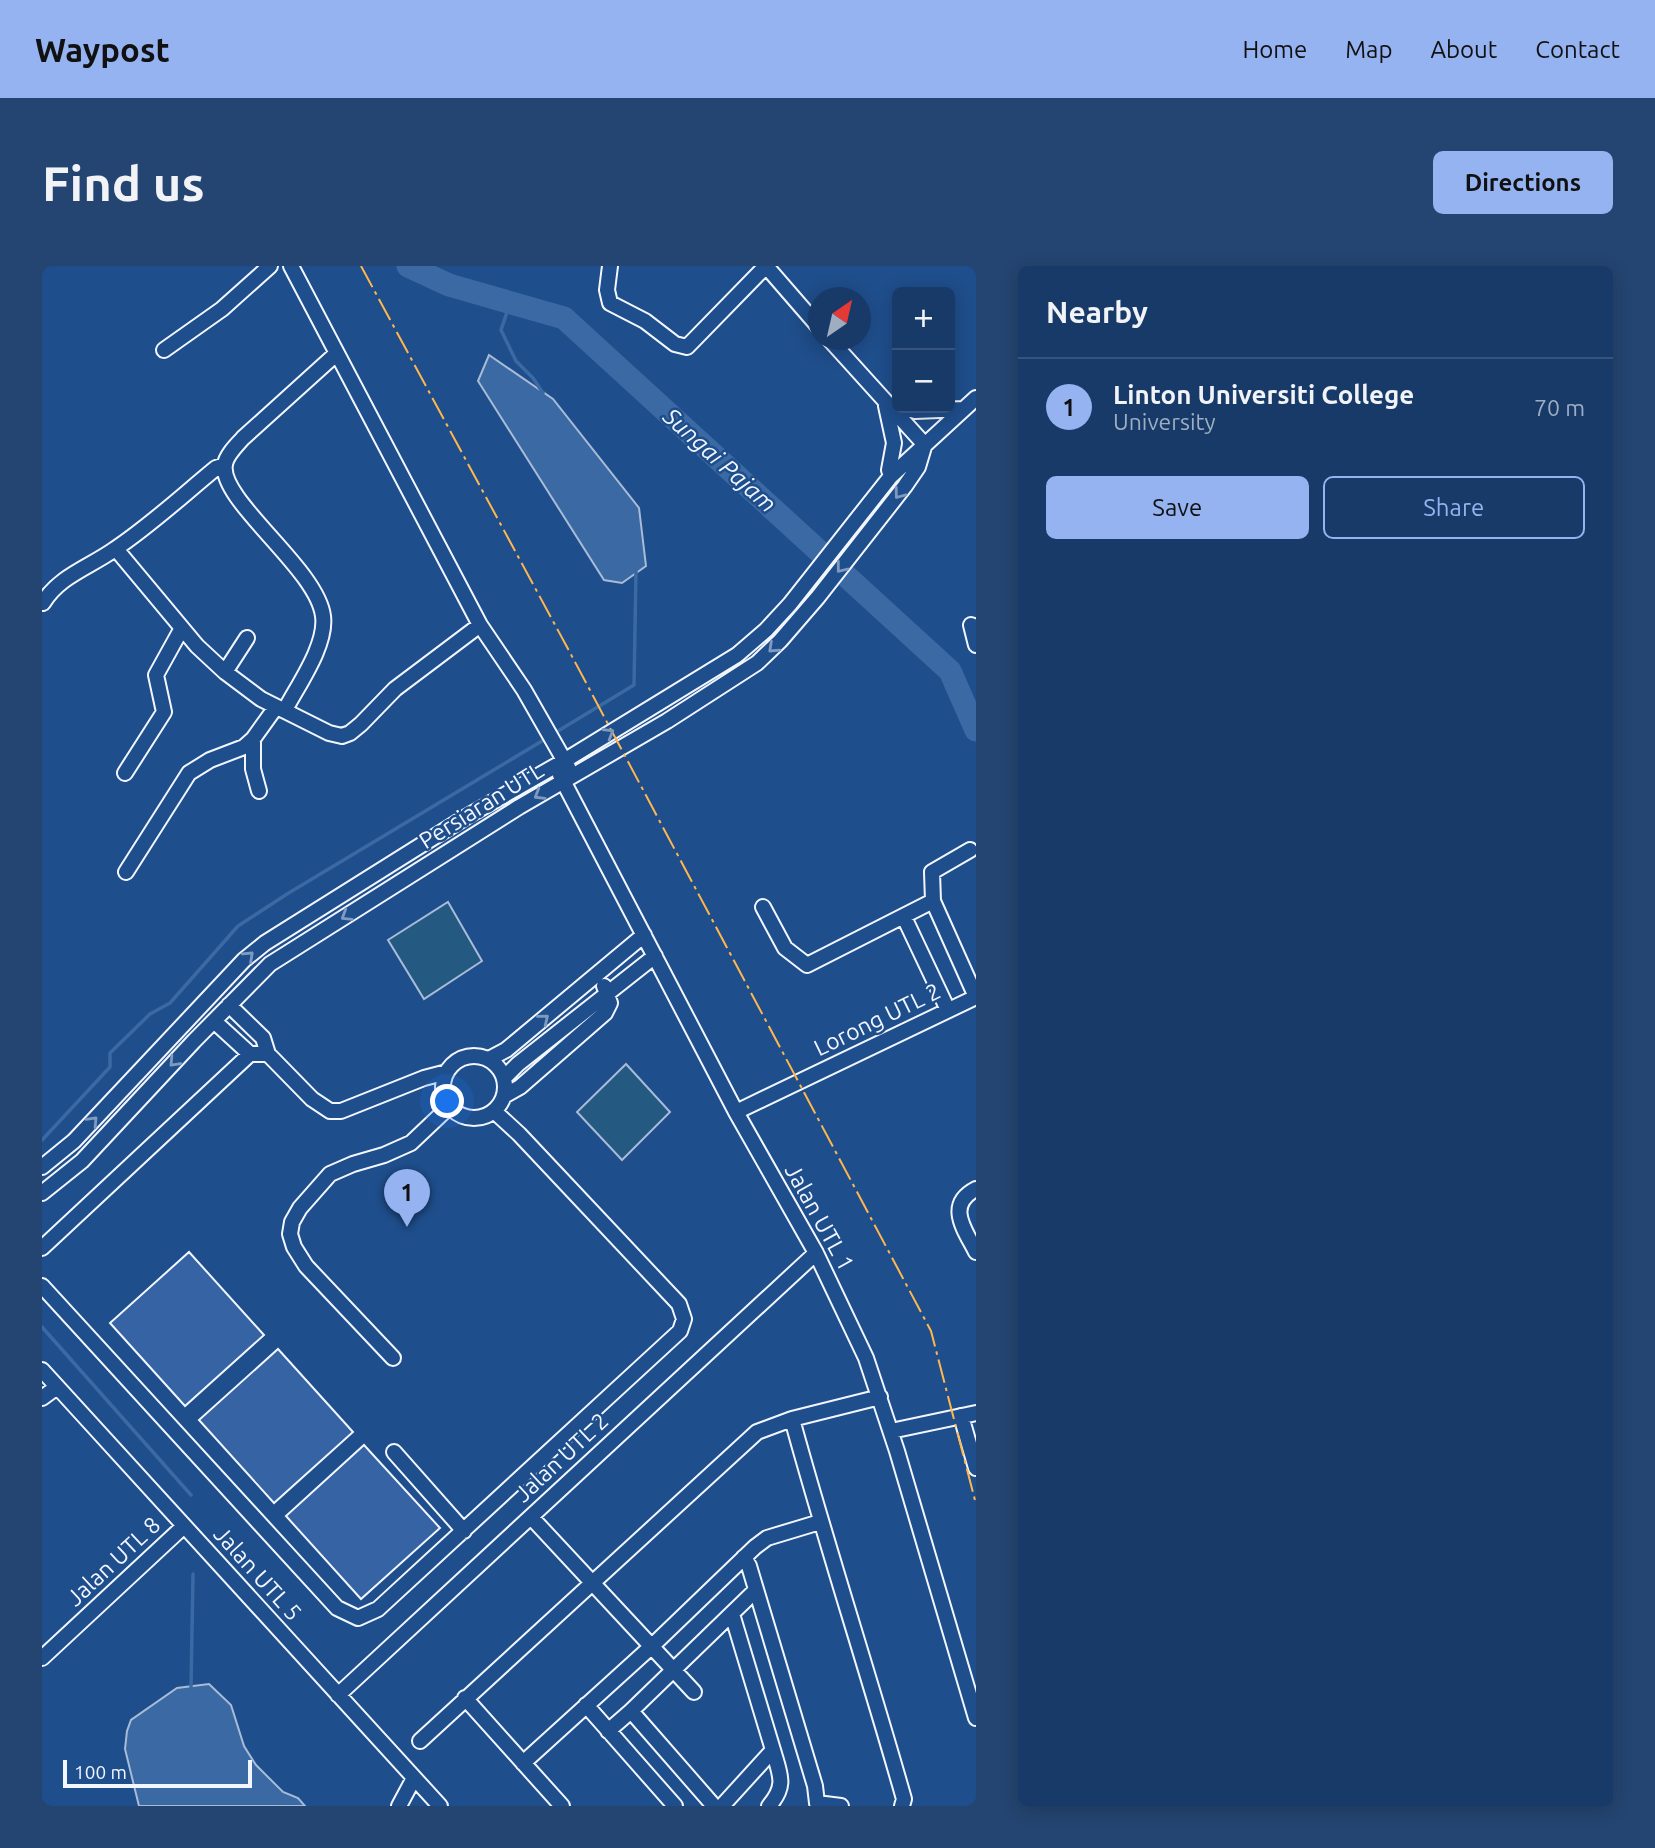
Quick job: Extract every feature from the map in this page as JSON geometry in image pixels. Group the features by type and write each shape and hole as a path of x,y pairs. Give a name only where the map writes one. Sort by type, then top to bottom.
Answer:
{"street":[{"path":"164,350 222,309 270,266"},
{"name":"Jalan UTL 1","path":"291,266 480,625 544,724 643,935 736,1112 816,1253 866,1358 891,1431 976,1718"},
{"path":"610,266 607,290 610,303 645,321 675,344 687,347 766,266 808,314"},
{"path":"840,350 891,404 925,445"},
{"path":"126,872 189,774 209,760 244,747 253,739 280,708 322,639 323,616 314,594 298,567 238,499 227,480 225,465 243,438 337,354"},
{"name":"Persiaran UTL","path":"42,1167 74,1141 254,951 558,758 737,655 766,630 806,586 891,476 976,398"},
{"path":"891,404 894,443 889,470 891,476"},
{"path":"955,409 963,409"},
{"name":"Persiaran UTL","path":"42,1193 82,1161 256,976 281,956 568,778 716,691 757,663 818,597 905,486 918,467 925,445"},
{"path":"43,603 50,591 61,582 116,549 216,468 225,465"},
{"path":"116,549 197,646 225,672 261,699 329,733 342,736 350,733 395,689 480,625"},
{"path":"976,627 971,625 976,645"},
{"path":"125,773 163,712 156,675 182,628"},
{"path":"225,672 247,638"},
{"path":"253,739 253,769 259,791"},
{"path":"763,907 785,948 807,965 933,901 932,872 970,850"},
{"name":"Lorong UTL 2","path":"736,1112 976,997 933,901"},
{"path":"904,917 948,1010"},
{"path":"489,1059 506,1050 643,935"},
{"path":"504,1078 654,956"},
{"path":"504,1096 504,1078 496,1064 489,1059 470,1056 453,1064 447,1072 443,1090 450,1107 467,1117 486,1116 494,1111 504,1096 520,1087 605,1013 610,1003 597,975"},
{"path":"229,1005 263,1038 268,1054 312,1099 330,1111 341,1111 424,1078 447,1072"},
{"path":"214,1021 250,1054 268,1054"},
{"path":"42,1248 250,1054"},
{"path":"393,1358 306,1266 294,1247 290,1234 292,1222 300,1208 330,1174 411,1143 450,1107"},
{"path":"42,1286 337,1608 358,1618 378,1609 464,1531 680,1331 684,1319 679,1304 519,1133 494,1111"},
{"path":"976,1189 959,1205 959,1218 976,1252"},
{"name":"Jalan UTL 2","path":"338,1695 816,1253"},
{"name":"Jalan UTL 5","path":"42,1370 440,1806"},
{"path":"42,1398 57,1387"},
{"path":"420,1741 746,1442 769,1426 880,1397"},
{"path":"891,1431 976,1413"},
{"path":"961,1416 976,1468"},
{"path":"792,1419 820,1522 890,1749 904,1799 902,1806"},
{"path":"394,1452 464,1531"},
{"path":"531,1517 694,1692"},
{"path":"523,1763 766,1538 820,1522"},
{"name":"Jalan UTL 8","path":"42,1658 184,1526"},
{"path":"744,1557 816,1786 816,1805 841,1806"},
{"path":"608,1731 675,1671 756,1590"},
{"path":"732,1614 781,1779 781,1790 769,1806"},
{"path":"465,1698 562,1806"},
{"path":"586,1705 675,1806"},
{"path":"631,1711 714,1806"},
{"path":"722,1806 773,1750"},
{"path":"399,1806 414,1778"}],"shaded area":[{"path":"489,355 553,399 639,508 646,566 622,583 604,580 478,381"},
{"path":"448,902 482,961 424,999 388,940"},
{"path":"626,1064 670,1112 622,1160 577,1112"},
{"path":"209,1684 231,1705 244,1746 256,1765 283,1792 298,1798 305,1806 139,1806 125,1749 131,1720 177,1688"}],"building":[{"path":"189,1252 264,1335 185,1406 110,1323"},
{"path":"278,1349 353,1432 274,1503 199,1420"},
{"path":"364,1445 440,1528 361,1599 286,1516"}],"waterway":[{"name":"Sungai Pajam","path":"408,266 449,285 564,318 950,671 976,730"},
{"path":"510,303 501,330 516,361 543,393"},
{"path":"553,734 634,685 636,571"},
{"path":"42,1140 110,1067 110,1053 150,1014 170,1003 238,926 547,738"},
{"path":"42,1327 191,1495"},
{"path":"191,1687 193,1574"}],"power":[{"path":"361,266 931,1331 976,1504"}],"place":[{"name":"Linton Universiti College","path":"407,1227"}]}
